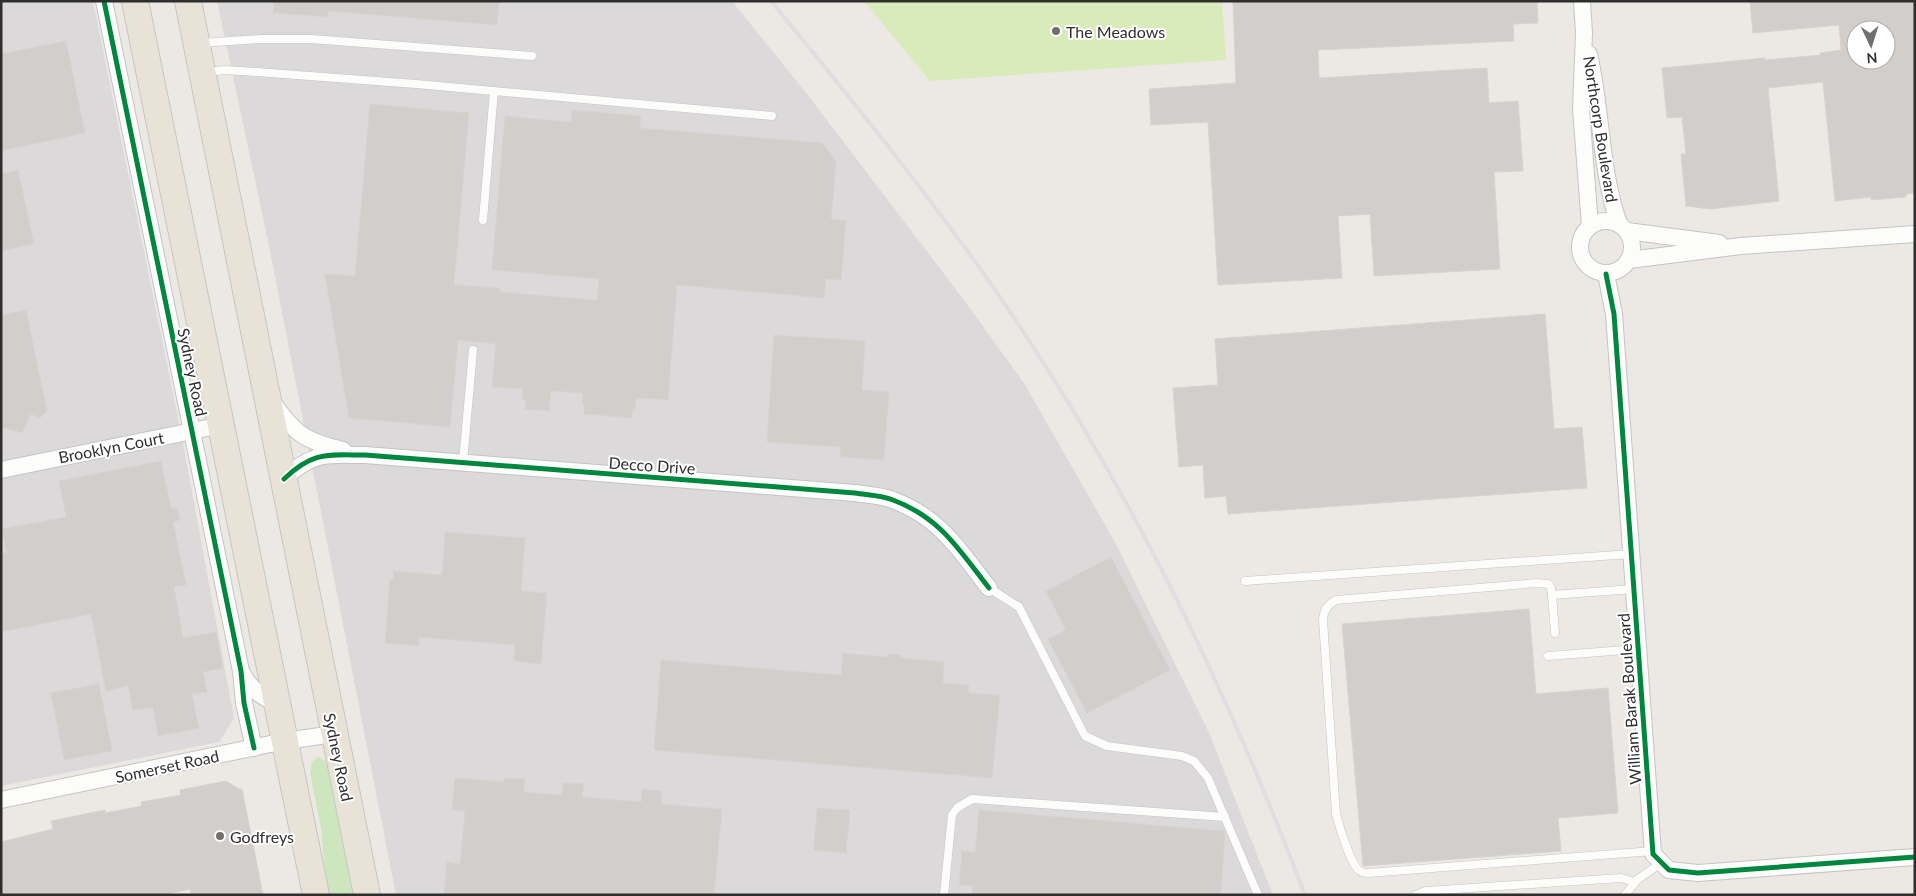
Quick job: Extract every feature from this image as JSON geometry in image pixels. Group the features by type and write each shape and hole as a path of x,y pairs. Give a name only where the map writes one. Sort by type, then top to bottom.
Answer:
{"highway":[{"name":"Sydney Road","path":"136,1 316,895"},
{"name":"Sydney Road","path":"188,1 367,895"}],"street":[{"name":"Sydney Road","path":"104,1 241,671 244,703 254,748"},
{"name":"Northcorp Boulevard","path":"1582,1 1584,33 1581,109 1590,226"},
{"name":"Northcorp Boulevard","path":"1584,33 1595,80 1611,200 1623,228 1633,245 1630,260 1620,270 1606,274 1591,269 1581,256 1581,240 1585,232 1590,226 1604,221 1623,228 1741,246"},
{"name":"Northcorp Boulevard","path":"1630,260 1741,246 1915,234"},
{"name":"William Barak Boulevard","path":"1606,274 1614,314 1638,649 1657,857"},
{"name":"Decco Drive","path":"267,395 289,425 311,441 365,455"},
{"name":"Brooklyn Court","path":"1,470 222,425"},
{"name":"Decco Drive","path":"284,479 303,462 317,457 365,455 855,493 891,499 922,513 942,529 989,588"},
{"name":"Sydney Road","path":"241,671 248,684 256,693 277,704"},
{"name":"Somerset Road","path":"1,800 254,748 334,734"},
{"path":"1657,857 1669,870 1698,873 1915,857"}],"lane":[{"path":"197,43 311,38 532,56"},
{"path":"202,72 225,70 257,72 772,116"},
{"path":"483,220 494,91"},
{"path":"463,462 473,350"},
{"path":"1245,581 1631,554"},
{"path":"1555,634 1552,595 1549,584 1537,583 1336,600 1328,604 1322,620 1336,814 1356,866 1360,872 1368,873 1657,857"},
{"path":"989,588 1019,607 1085,736 1107,746 1182,756 1194,761 1208,778 1258,895"},
{"path":"1552,595 1634,589"},
{"path":"1548,656 1638,649"},
{"path":"944,895 952,815 957,808 972,799 1225,817"},
{"path":"1625,895 1657,857"},
{"path":"1416,895 1426,891 1437,892 1620,878 1634,882 1636,880"}],"shaded area":[{"path":"1,1 93,1 181,433 234,718 219,742 1,786"},
{"path":"217,1 732,1 807,94 964,300 1024,383 1116,544 1209,733 1273,895 396,895 270,251"}],"green space":[{"name":"The Meadows","path":"864,1 1222,1 1226,60 930,81"},
{"path":"318,757 325,761 330,771 357,895 327,895 321,829 310,772 312,762"}],"building":[{"path":"274,1 499,1 497,25 328,11 328,17 273,13"},
{"path":"1233,1 1537,1 1538,23 1513,24 1514,41 1318,50 1319,78 1487,68 1489,103 1518,101 1523,171 1494,172 1500,269 1374,276 1370,214 1338,216 1342,278 1218,285 1208,122 1151,125 1149,89 1236,83"},
{"path":"1750,1 1915,1 1915,193 1906,194 1906,197 1871,200 1871,197 1835,201 1823,82 1768,88 1779,201 1710,209 1686,206 1681,154 1686,154 1682,117 1667,118 1662,68 1765,58 1765,60 1821,55 1820,53 1841,50 1839,25 1753,33"},
{"path":"66,41 85,133 1,151 1,54"},
{"path":"370,104 469,113 454,285 500,288 500,292 597,300 599,279 492,270 505,116 571,122 572,110 641,116 640,128 822,143 836,161 831,219 846,221 841,280 826,279 824,298 677,285 668,400 636,398 635,409 632,409 632,418 584,414 584,405 582,404 583,393 551,391 549,411 525,409 526,400 522,400 523,389 492,387 496,344 458,340 450,427 349,418 325,274 355,276"},
{"path":"18,170 34,244 1,251 1,174"},
{"path":"26,310 47,411 40,418 31,414 22,433 1,427 1,315"},
{"path":"1545,314 1554,429 1582,427 1587,488 1228,514 1226,496 1205,498 1203,465 1179,467 1173,388 1218,385 1215,339"},
{"path":"774,335 865,341 862,390 889,392 884,460 840,457 841,447 767,442"},
{"path":"161,461 171,509 177,508 180,520 173,522 186,585 174,587 183,638 216,632 223,668 203,672 207,692 192,694 199,728 158,736 153,707 133,710 128,686 106,691 91,614 1,632 1,553 7,553 2,529 66,517 59,481"},
{"path":"445,532 525,538 521,591 547,593 541,664 514,661 515,645 419,637 419,646 385,643 390,580 393,580 394,571 442,575"},
{"path":"1111,557 1170,670 1087,713 1048,639 1066,630 1046,591"},
{"path":"1529,609 1536,694 1608,688 1618,813 1558,818 1561,851 1363,866 1342,624"},
{"path":"843,653 888,657 888,654 901,655 901,658 944,662 943,683 969,685 968,693 1000,695 992,778 654,750 661,660 841,675"},
{"path":"99,684 112,751 64,760 51,693"},
{"path":"455,778 504,782 504,778 525,779 523,792 562,795 563,783 584,784 582,797 641,802 642,789 662,791 661,804 722,809 714,895 444,895 447,862 460,864 465,811 452,810"},
{"path":"226,781 242,789 263,895 191,895 190,889 163,895 1,895 1,842 53,829 51,821 105,810 105,813 142,806 141,802 181,795 180,790"},
{"path":"817,808 850,810 846,853 814,850"},
{"path":"979,810 1225,831 1221,895 972,895 972,886 959,885 962,851 975,852"}],"railway":[{"path":"771,1 884,141 965,248 1039,355 1084,429 1127,504 1205,657 1274,815 1305,895"}],"cycle path":[{"path":"104,1 241,671 244,703 254,748"},
{"path":"1606,274 1614,314 1653,854 1669,870 1698,873 1915,857"},
{"path":"284,479 294,470 312,459 330,455 365,455 879,496 910,507 937,526 948,536 989,588"}],"place":[{"name":"The Meadows","path":"1056,31"},
{"name":"Godfreys","path":"220,836"}]}
